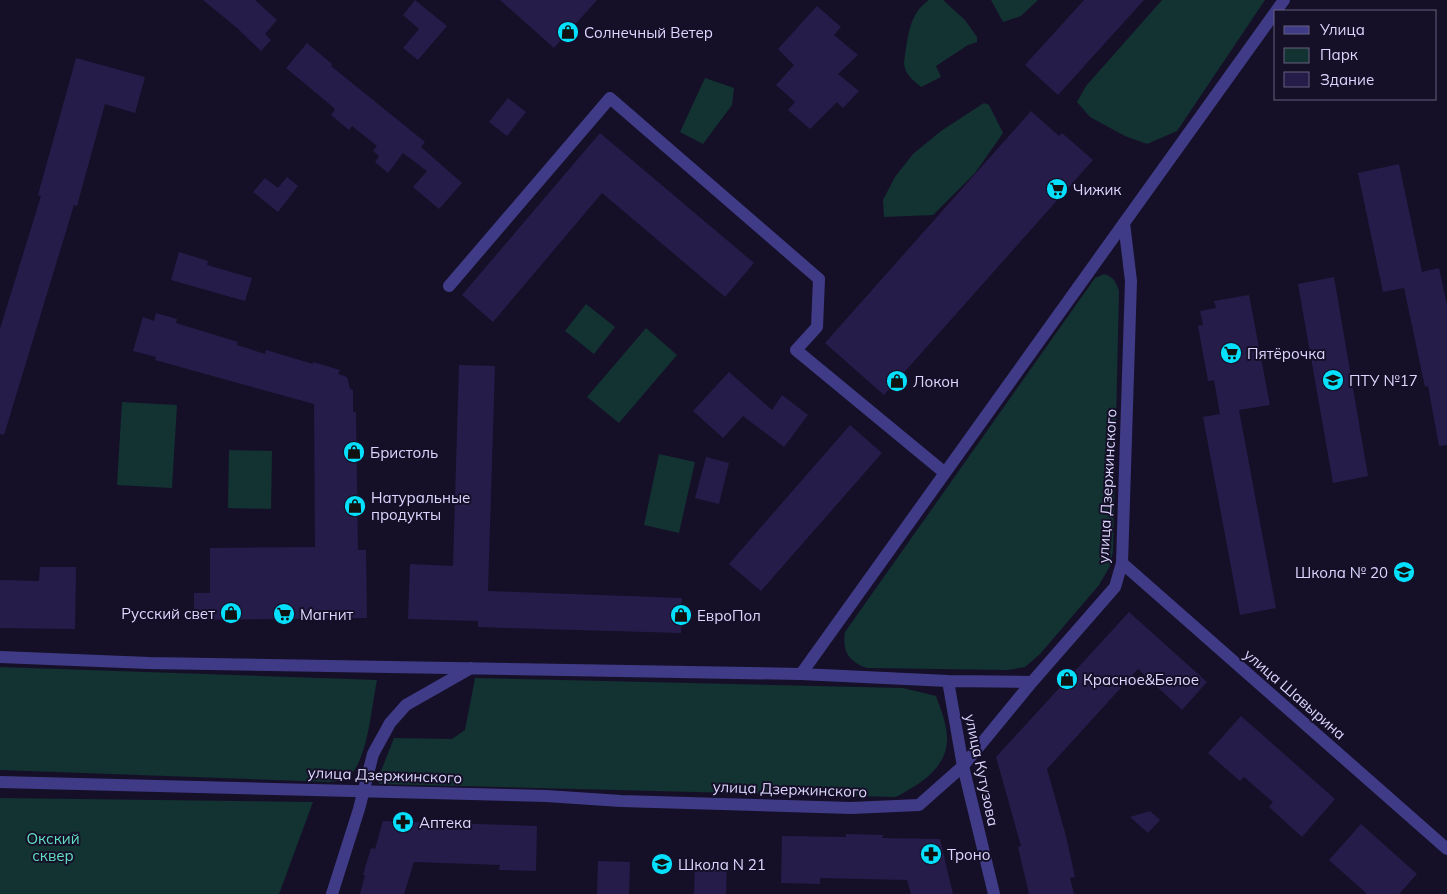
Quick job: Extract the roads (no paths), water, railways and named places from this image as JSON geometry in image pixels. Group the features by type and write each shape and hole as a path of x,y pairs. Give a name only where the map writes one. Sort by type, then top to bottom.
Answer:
{"street":[{"path":"802,674 1274,14"},
{"path":"449,286 610,98 819,279 817,327 796,350 945,473"},
{"name":"улица Дзержинского","path":"0,782 546,796 621,801 851,808 919,805 963,766 1032,682 1115,587 1122,563 1132,281 1124,223"},
{"name":"улица Шавырина","path":"1122,563 1447,849"},
{"path":"0,657 149,663 802,674 948,681 1032,682"},
{"path":"332,894 374,754 390,723 406,705 472,668"},
{"name":"улица Кутузова","path":"948,681 963,766 994,894"}],"place":[{"name":"Солнечный Ветер","path":"568,32"},
{"name":"Чижик","path":"1057,189"},
{"name":"Пятёрочка","path":"1231,353"},
{"name":"ПТУ №17","path":"1333,380"},
{"name":"Локон","path":"897,381"},
{"name":"Бристоль","path":"354,452"},
{"name":"Натуральные продукты","path":"355,506"},
{"name":"Школа № 20","path":"1404,572"},
{"name":"Русский свет","path":"231,613"},
{"name":"Магнит","path":"284,614"},
{"name":"ЕвроПол","path":"681,615"},
{"name":"Красное&Белое","path":"1067,679"},
{"name":"Аптека","path":"403,822"},
{"name":"Троно","path":"931,854"},
{"name":"Школа N 21","path":"662,864"}],"park label":[{"name":"Окский сквер","path":"53,846"}]}
